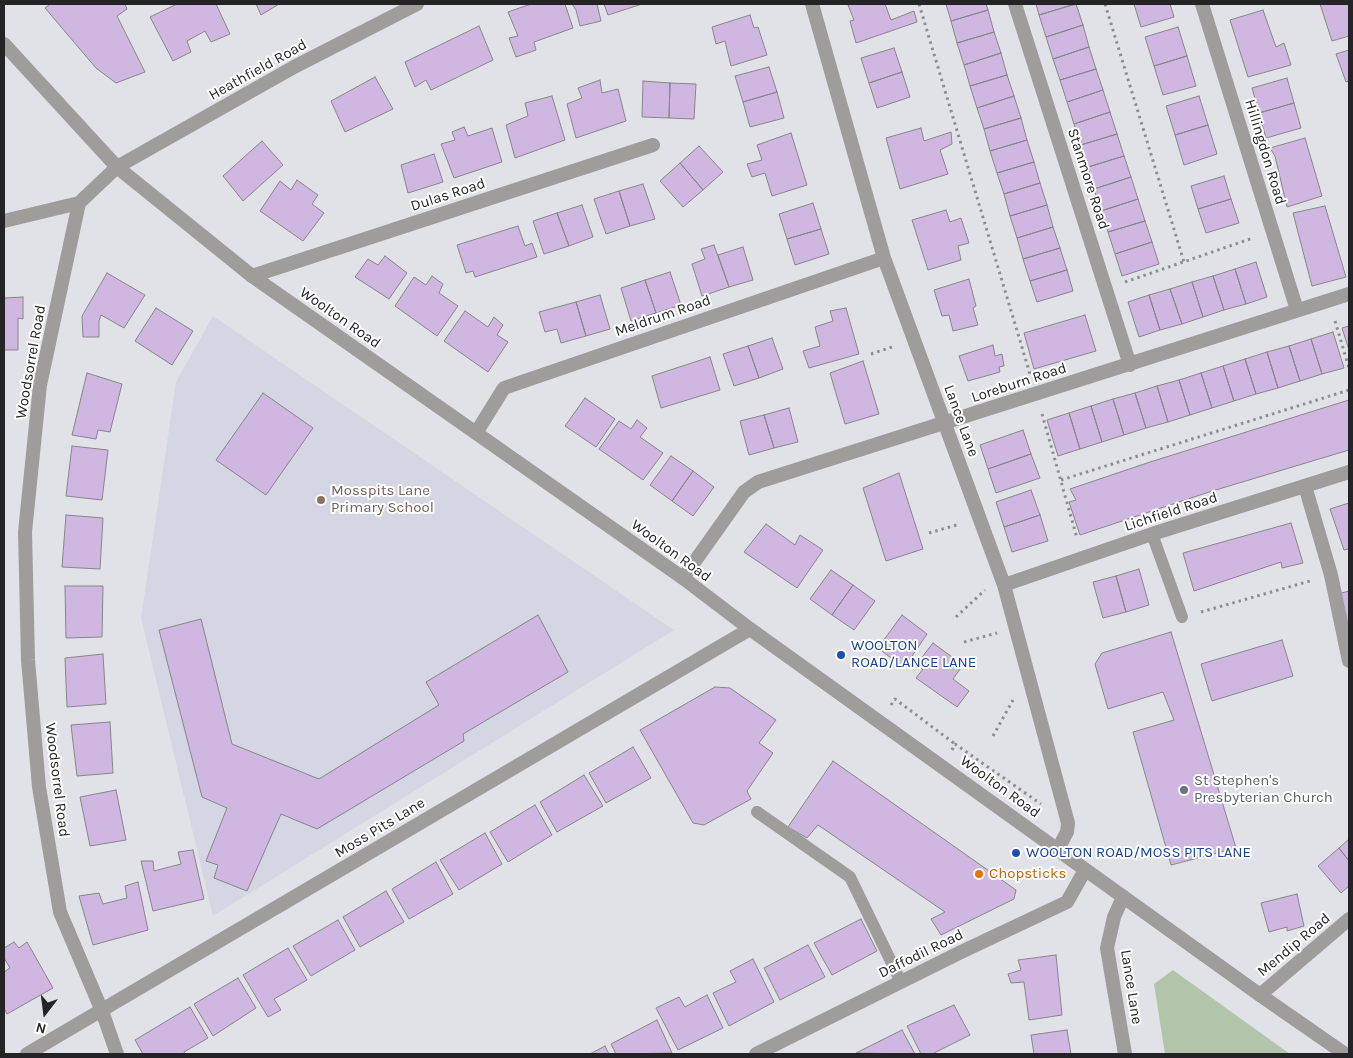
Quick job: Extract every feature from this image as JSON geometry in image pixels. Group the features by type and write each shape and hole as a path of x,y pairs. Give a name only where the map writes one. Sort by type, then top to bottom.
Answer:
{"street":[{"name":"Heathfield Road","path":"79,203 117,167 294,67 417,4"},
{"name":"Lance Lane","path":"812,4 884,258 1002,581 1068,823"},
{"name":"Stanmore Road","path":"1015,4 1130,365"},
{"name":"Hillingdon Road","path":"1202,4 1298,310"},
{"name":"Woolton Road","path":"4,44 117,167 252,276 682,578 1260,996 1346,1054"},
{"name":"Dulas Road","path":"252,276 653,145"},
{"path":"4,221 79,203"},
{"name":"Woodsorrel Road","path":"79,203 40,385 25,532 28,660 39,787 60,912 102,1011 117,1054"},
{"name":"Meldrum Road","path":"476,433 504,388 884,258"},
{"name":"Loreburn Road","path":"682,578 744,492 758,482 1349,294"},
{"name":"Lichfield Road","path":"1002,581 1083,558 1152,534 1349,472"},
{"path":"1305,486 1331,575 1349,662"},
{"name":"Moss Pits Lane","path":"27,1054 750,629"},
{"path":"1058,849 1067,832 1068,823"},
{"name":"Daffodil Road","path":"756,1054 1067,902 1085,870"},
{"name":"Lance Lane","path":"1123,897 1114,917 1107,948 1125,1054"},
{"name":"Mendip Road","path":"1260,996 1349,919"}],"lane":[{"path":"1152,534 1182,617"},
{"path":"757,812 850,877 901,982"}],"path":[{"path":"920,4 1083,558"},
{"path":"1105,4 1184,262"},
{"path":"1106,289 1273,231"},
{"path":"1329,301 1349,368"},
{"path":"1061,480 1349,390"},
{"path":"929,533 980,519"},
{"path":"1182,617 1331,575"},
{"path":"956,617 1002,581"},
{"path":"964,642 1015,628"},
{"path":"992,736 1028,674"},
{"path":"942,766 955,744 1068,823"}],"shaded area":[{"name":"Mosspits Lane Primary School","path":"213,316 674,630 213,916 141,618 176,382"}],"green space":[{"path":"1173,970 1290,1054 1165,1054 1154,984"}],"building":[{"path":"50,4 125,4 127,9 117,16 145,72 116,83 96,68 45,8"},
{"path":"177,4 216,4 230,34 211,42 205,31 187,41 191,52 173,61 150,17"},
{"path":"256,4 279,4 261,15"},
{"path":"531,4 565,4 573,28 534,42 536,50 516,57 509,38 518,36 508,12"},
{"path":"572,4 597,4 601,21 580,26 576,10"},
{"path":"604,4 642,4 608,15"},
{"path":"885,4 891,20 914,11 917,22 856,43 850,21 854,20 848,5"},
{"path":"946,4 986,4 988,10 951,21"},
{"path":"1036,4 1075,4 1039,15"},
{"path":"1076,4 1083,25 1046,37 1039,15"},
{"path":"1134,4 1170,4 1174,17 1141,27"},
{"path":"1320,4 1349,4 1349,36 1332,41"},
{"path":"988,10 994,32 957,43 951,21"},
{"path":"1263,10 1276,47 1284,43 1291,65 1248,77 1230,20"},
{"path":"750,15 754,28 758,27 767,55 731,66 725,41 716,44 712,27"},
{"path":"1083,25 1089,47 1053,59 1046,37"},
{"path":"479,26 493,60 431,90 426,80 415,87 405,62"},
{"path":"1178,27 1187,56 1154,66 1145,37"},
{"path":"994,32 1001,53 964,65 957,43"},
{"path":"1089,47 1096,69 1060,80 1053,59"},
{"path":"894,48 902,72 869,83 861,58"},
{"path":"1349,50 1349,81 1346,82 1336,54"},
{"path":"1001,53 1007,75 970,86 964,65"},
{"path":"1187,56 1196,86 1163,95 1154,66"},
{"path":"769,67 777,92 743,102 735,76"},
{"path":"1096,69 1103,90 1067,102 1060,80"},
{"path":"902,72 910,97 877,108 869,83"},
{"path":"1007,75 1014,96 977,108 970,86"},
{"path":"375,77 393,109 345,132 331,101"},
{"path":"1287,78 1294,103 1259,113 1252,88"},
{"path":"600,80 602,93 618,89 626,121 576,138 567,104 582,98 578,88"},
{"path":"643,81 670,83 669,118 642,117"},
{"path":"670,83 696,84 694,119 669,118"},
{"path":"1103,90 1110,112 1074,124 1067,102"},
{"path":"777,92 784,118 750,127 743,102"},
{"path":"552,96 565,140 515,158 506,125 528,116 525,103"},
{"path":"1014,96 1021,118 984,129 977,108"},
{"path":"1199,96 1208,125 1175,135 1166,106"},
{"path":"1294,103 1301,128 1266,138 1259,113"},
{"path":"1110,112 1117,134 1081,145 1074,124"},
{"path":"1021,118 1027,140 990,151 984,129"},
{"path":"1208,125 1217,154 1184,165 1175,135"},
{"path":"464,127 468,136 492,128 502,162 454,178 441,144 455,140 452,132"},
{"path":"921,128 924,141 951,132 952,144 940,150 948,174 900,189 886,138"},
{"path":"791,133 807,185 772,196 765,173 752,177 747,164 762,160 757,145"},
{"path":"1117,134 1124,156 1088,167 1081,145"},
{"path":"1305,138 1322,196 1287,207 1275,156 1270,148"},
{"path":"1027,140 1034,162 997,173 990,151"},
{"path":"262,141 283,165 243,201 223,176"},
{"path":"699,146 723,172 703,190 680,163"},
{"path":"434,154 443,182 408,193 401,165"},
{"path":"1124,156 1131,177 1094,189 1088,167"},
{"path":"1034,162 1040,183 1004,194 997,173"},
{"path":"680,163 703,190 683,207 660,181"},
{"path":"1224,176 1231,199 1198,209 1191,186"},
{"path":"1131,177 1138,199 1101,211 1094,189"},
{"path":"297,180 318,195 312,204 324,213 303,241 260,211 280,181 291,190"},
{"path":"1040,183 1047,205 1010,216 1004,194"},
{"path":"643,184 655,219 630,226 619,191"},
{"path":"619,191 630,226 606,234 594,199"},
{"path":"1138,199 1145,221 1108,232 1101,211"},
{"path":"1231,199 1239,223 1206,233 1198,209"},
{"path":"813,203 821,229 787,239 779,214"},
{"path":"582,205 593,237 569,246 557,213"},
{"path":"1047,205 1053,227 1017,238 1010,216"},
{"path":"1325,206 1346,277 1312,286 1293,213"},
{"path":"946,210 950,222 961,218 969,243 958,246 961,260 928,270 912,220"},
{"path":"557,213 569,246 544,254 533,221"},
{"path":"1145,221 1152,242 1115,254 1108,232"},
{"path":"518,226 525,246 532,243 537,257 475,277 473,271 466,273 457,245"},
{"path":"1053,227 1060,248 1023,259 1017,238"},
{"path":"821,229 829,254 795,265 787,239"},
{"path":"1152,242 1159,264 1122,276 1115,254"},
{"path":"714,245 729,287 702,296 692,264 705,259 701,249"},
{"path":"743,247 753,280 729,287 718,255"},
{"path":"1060,248 1067,270 1030,281 1023,259"},
{"path":"385,256 407,273 389,299 355,277 368,259 378,265"},
{"path":"1256,262 1267,297 1246,304 1235,269"},
{"path":"1235,269 1246,304 1224,310 1213,276"},
{"path":"1067,270 1073,291 1037,302 1030,281"},
{"path":"670,272 681,305 656,313 645,280"},
{"path":"107,273 145,295 124,328 101,315 99,337 83,337 82,316"},
{"path":"432,276 443,284 439,293 458,306 437,336 395,306 414,277 426,285"},
{"path":"1213,276 1224,310 1203,317 1192,282"},
{"path":"969,279 976,306 973,308 978,325 953,331 949,315 942,316 934,290"},
{"path":"645,280 656,313 631,321 621,288"},
{"path":"1192,282 1203,317 1182,324 1170,289"},
{"path":"1170,289 1182,324 1160,330 1149,295"},
{"path":"600,295 610,329 586,336 576,302"},
{"path":"1149,295 1160,330 1139,337 1128,302"},
{"path":"23,297 23,319 18,318 18,350 4,350 4,298"},
{"path":"576,302 586,336 561,343 557,329 545,332 539,312"},
{"path":"156,308 193,331 172,365 135,341"},
{"path":"846,308 859,354 809,368 803,351 820,346 815,327 833,321 830,311"},
{"path":"465,311 488,327 494,317 503,325 497,335 508,342 488,372 444,341"},
{"path":"1085,315 1096,351 1034,369 1024,333"},
{"path":"1349,326 1349,350 1342,328"},
{"path":"1333,332 1344,368 1322,374 1311,339"},
{"path":"772,338 783,369 759,378 748,346"},
{"path":"1311,339 1322,374 1300,381 1289,346"},
{"path":"993,345 995,356 1002,354 1004,366 999,367 1000,372 968,381 959,356"},
{"path":"748,346 759,378 734,386 723,354"},
{"path":"1289,346 1300,381 1278,388 1267,352"},
{"path":"1267,352 1278,388 1256,394 1245,359"},
{"path":"710,357 720,390 661,408 652,376"},
{"path":"1245,359 1256,394 1234,401 1223,366"},
{"path":"863,361 879,414 845,424 830,373"},
{"path":"1223,366 1234,401 1212,408 1201,373"},
{"path":"87,373 122,384 110,432 98,430 96,439 72,435"},
{"path":"1201,373 1212,408 1190,415 1179,380"},
{"path":"1179,380 1190,415 1168,422 1157,386"},
{"path":"1157,386 1168,422 1146,428 1135,393"},
{"path":"263,393 313,428 266,495 216,460"},
{"path":"1135,393 1146,428 1124,435 1113,399"},
{"path":"585,398 615,419 596,447 565,426"},
{"path":"1113,399 1124,435 1102,442 1091,406"},
{"path":"1349,400 1349,450 1209,492 1080,535 1069,502 1076,500 1070,489"},
{"path":"1091,406 1102,442 1080,449 1069,413"},
{"path":"789,408 798,442 774,448 764,415"},
{"path":"1069,413 1080,449 1058,456 1047,420"},
{"path":"764,415 774,448 749,455 740,421"},
{"path":"637,420 647,428 640,437 663,453 643,480 599,449 619,421 631,429"},
{"path":"1023,430 1031,454 988,469 980,445"},
{"path":"72,446 108,450 102,500 66,496"},
{"path":"1031,454 1040,478 996,493 988,469"},
{"path":"671,456 693,471 672,501 650,485"},
{"path":"693,471 714,487 693,516 672,501"},
{"path":"899,473 923,549 886,561 863,488"},
{"path":"1031,490 1040,515 1004,527 996,502"},
{"path":"1349,503 1349,549 1344,550 1330,509"},
{"path":"66,515 103,518 100,569 62,567"},
{"path":"1040,515 1048,541 1012,552 1004,527"},
{"path":"1291,523 1303,563 1282,568 1281,562 1194,591 1183,553"},
{"path":"766,524 795,545 800,535 823,550 797,588 744,552"},
{"path":"1139,569 1149,605 1126,612 1116,576"},
{"path":"831,570 853,585 832,615 810,599"},
{"path":"1116,576 1126,612 1103,618 1093,582"},
{"path":"853,585 875,601 854,630 832,615"},
{"path":"65,586 103,586 102,637 66,638"},
{"path":"1349,591 1349,637 1338,594"},
{"path":"538,615 568,672 463,734 464,741 317,829 281,814 247,891 214,878 218,865 206,861 227,808 202,797 159,630 201,619 232,744 319,779 439,705 426,682"},
{"path":"902,615 927,634 904,668 878,648"},
{"name":"St Stephen's Presbyterian Church","path":"1171,632 1236,848 1171,865 1133,732 1174,720 1163,692 1108,709 1095,664 1102,653"},
{"path":"1282,640 1293,676 1212,701 1201,664"},
{"path":"933,643 963,665 953,679 969,691 957,707 916,678 923,669 916,665"},
{"path":"103,654 106,704 67,707 65,658"},
{"path":"715,687 730,688 776,720 759,743 773,753 747,791 751,799 704,825 693,823 640,730"},
{"path":"110,722 113,773 77,776 71,725"},
{"path":"633,747 651,778 606,803 589,773"},
{"path":"833,761 1016,890 1014,899 941,935 931,919 945,912 818,825 807,838 788,827"},
{"path":"584,775 603,806 557,832 540,802"},
{"path":"116,790 126,840 90,846 80,797"},
{"path":"535,805 552,835 508,862 490,832"},
{"path":"485,833 502,864 459,890 440,860"},
{"path":"1349,839 1349,861 1339,848"},
{"path":"1339,848 1349,861 1349,886 1341,893 1318,866"},
{"path":"193,850 204,899 153,911 141,861 153,861 154,871 181,864 178,852"},
{"path":"436,862 453,894 409,919 392,889"},
{"path":"138,882 148,930 93,945 79,896 99,893 103,904 127,898 125,886"},
{"path":"386,891 404,922 360,947 343,917"},
{"path":"1297,894 1304,926 1287,931 1287,927 1269,932 1261,903"},
{"path":"861,919 877,951 832,975 814,943"},
{"path":"338,920 355,950 311,976 293,946"},
{"path":"14,942 19,948 27,942 53,988 7,1014 4,1008 4,972 10,968 4,958 4,948"},
{"path":"808,945 825,977 780,1000 764,968"},
{"path":"288,948 307,980 274,999 281,1010 268,1017 243,975"},
{"path":"1056,955 1062,1015 1029,1020 1024,982 1011,983 1008,974 1021,970 1018,960"},
{"path":"753,959 774,1002 729,1026 713,993 736,982 730,971"},
{"path":"238,978 256,1008 213,1036 194,1004"},
{"path":"707,995 723,1028 678,1050 656,1008 679,997 685,1007"},
{"path":"954,1005 970,1035 932,1054 921,1054 907,1026"},
{"path":"190,1007 208,1038 184,1052 185,1054 143,1054 135,1040"},
{"path":"657,1020 672,1053 616,1054 611,1044"},
{"path":"902,1030 915,1054 856,1053"},
{"path":"1067,1030 1071,1054 1034,1054 1031,1035"},
{"path":"605,1046 609,1054 590,1054"}],"place":[{"name":"Mosspits Lane Primary School","path":"321,500"},
{"name":"WOOLTON ROAD/LANCE LANE","path":"841,655"},
{"name":"St Stephen's Presbyterian Church","path":"1184,790"},
{"name":"WOOLTON ROAD/MOSS PITS LANE","path":"1016,853"},
{"name":"Chopsticks","path":"979,874"}]}
